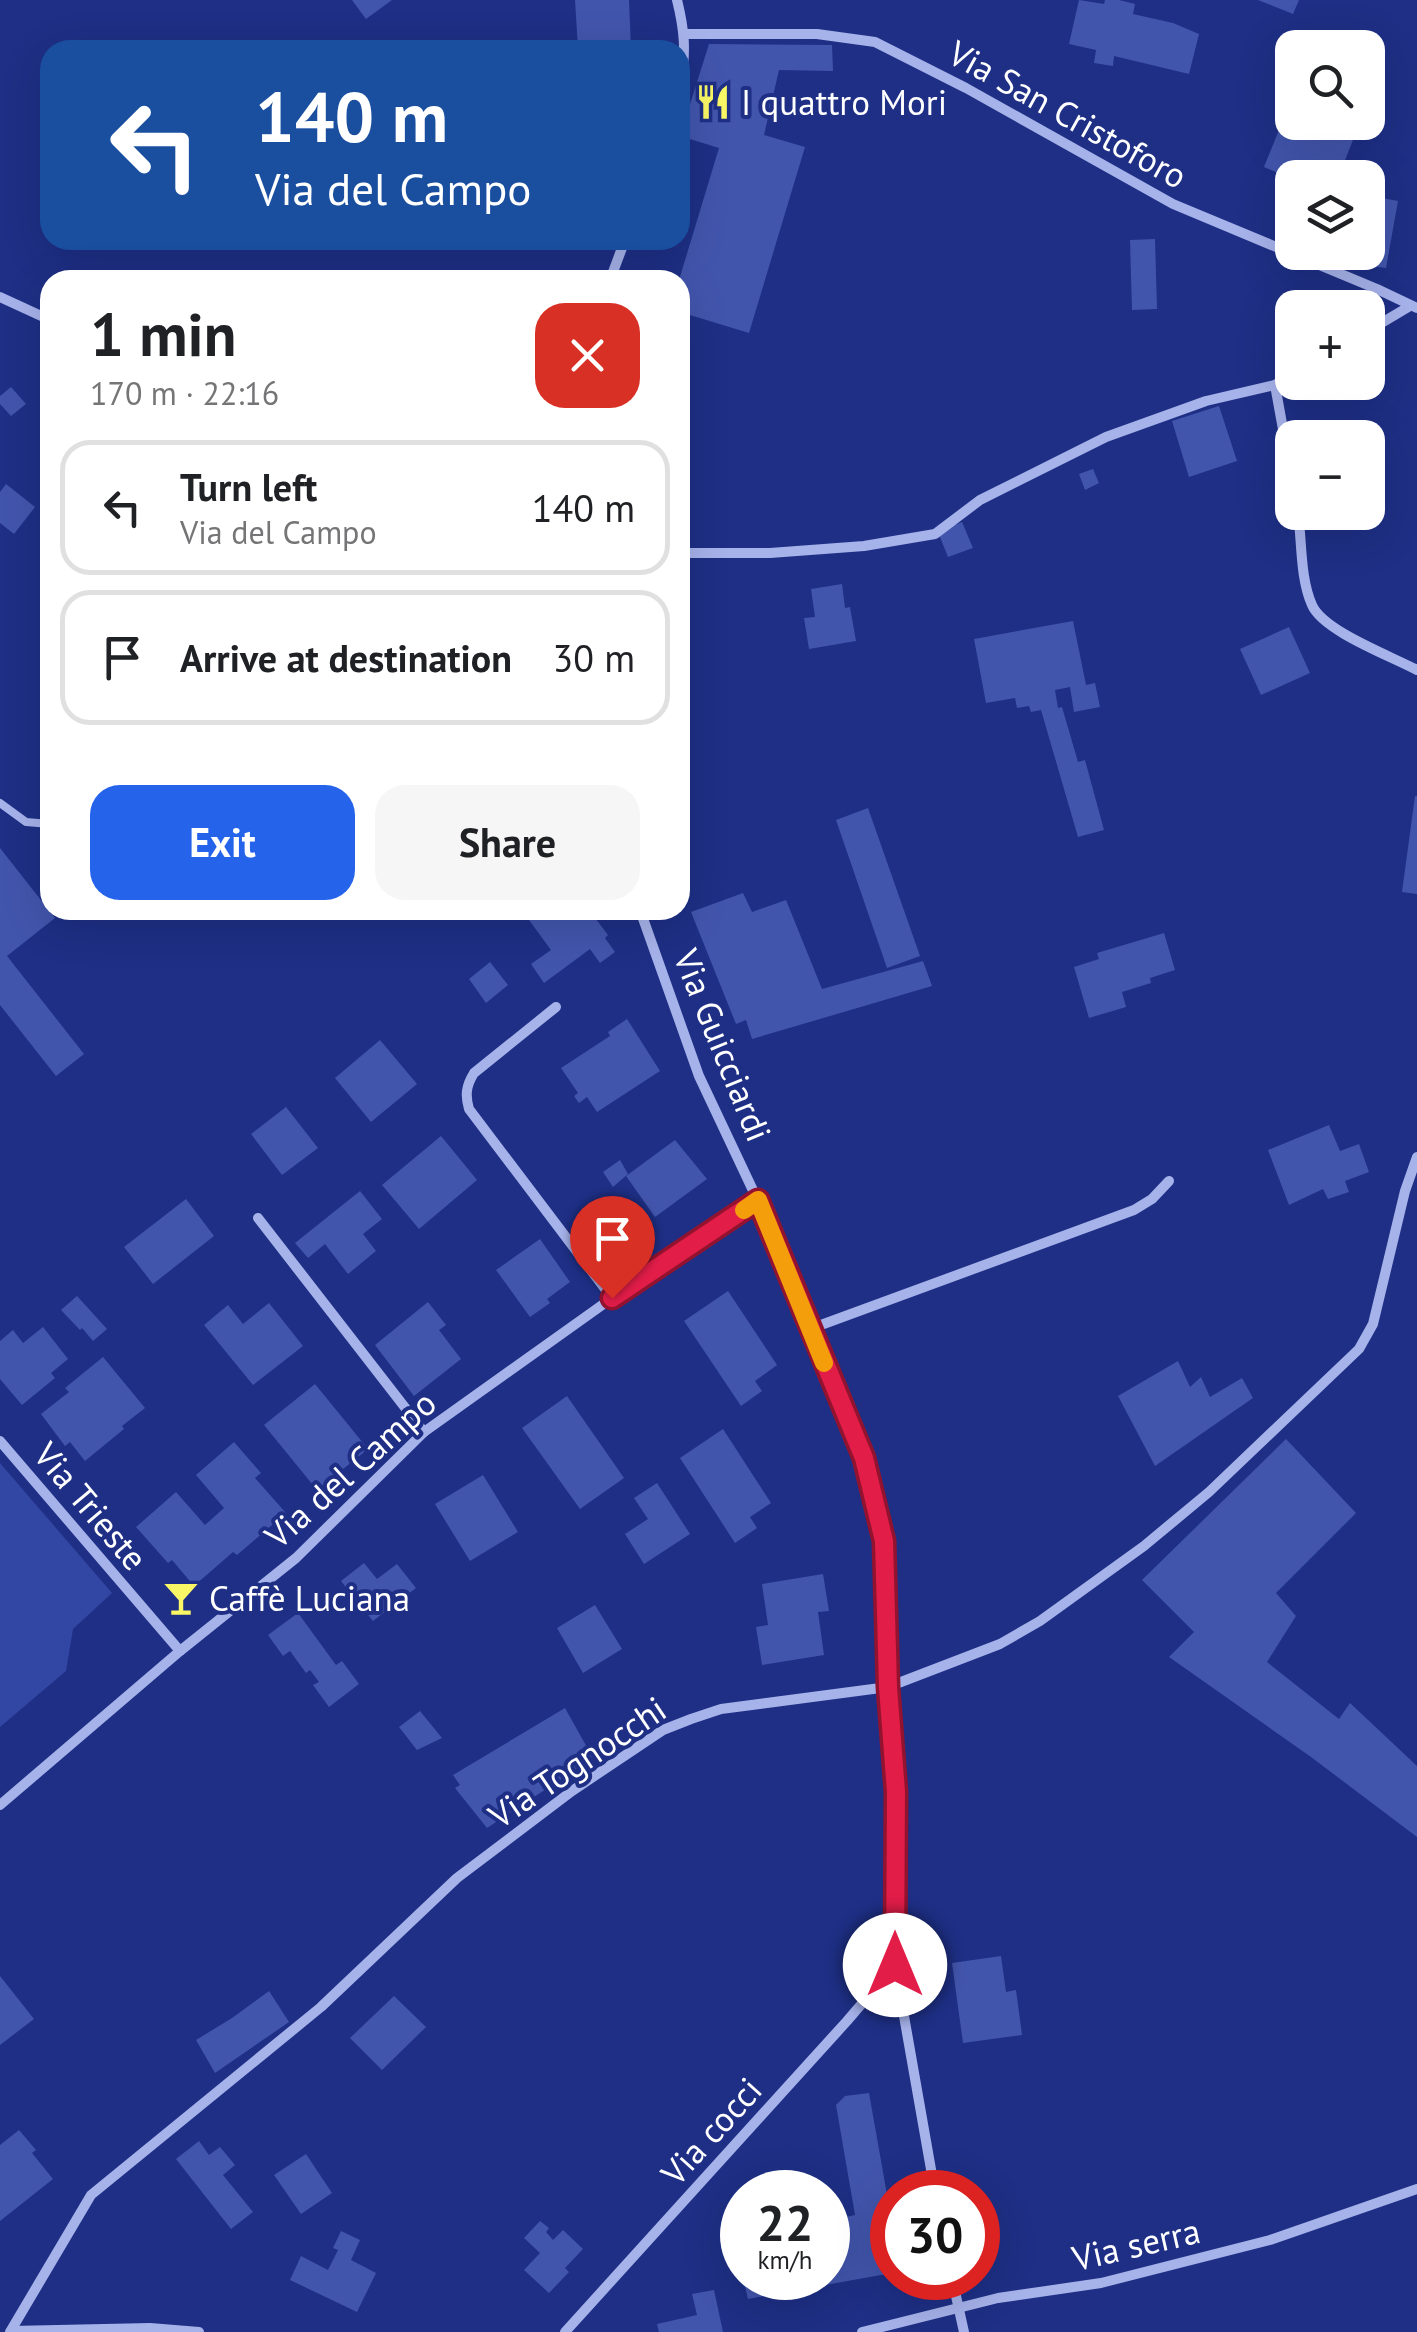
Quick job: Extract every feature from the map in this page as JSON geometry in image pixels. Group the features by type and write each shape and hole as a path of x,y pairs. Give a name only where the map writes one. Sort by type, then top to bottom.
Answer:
{"street":[{"path":"677,0 685,40"},
{"name":"Via San Cristoforo","path":"685,34 817,34 875,42 966,88 1173,204 1414,307"},
{"path":"0,297 40,315"},
{"name":"Via San Cristoforo","path":"1385,323 1414,307"},
{"path":"690,553 770,553 934,534 980,500 1106,437 1206,401 1274,384 1281,420"},
{"path":"1300,530 1306,588 1313,610 1337,631 1417,670"},
{"name":"Via Guicciardi","path":"644,920 699,1076 758,1200 864,1458 884,1541 896,1792 895,1965 931,2170"},
{"path":"556,1007 474,1073 465,1097 469,1110 612,1298"},
{"name":"Via Tognocchi","path":"11,2332 91,2195 321,2007 457,1878 572,1791 663,1730 721,1708 888,1687 1000,1644 1040,1621 1144,1546 1209,1492 1359,1349 1374,1324 1405,1191 1417,1157"},
{"path":"810,1329 1134,1210 1170,1181"},
{"name":"Via del Campo","path":"0,1806 296,1558 424,1432 758,1200"},
{"path":"258,1218 424,1432"},
{"name":"Via Trieste","path":"0,1442 180,1652"},
{"name":"Via cocci","path":"565,2332 895,1965"},
{"name":"Via serra","path":"862,2332 998,2298 1100,2283 1270,2240 1417,2189"},
{"path":"957,2300 964,2332"},
{"name":"Via Tognocchi","path":"11,2332 150,2328 199,2332"}],"lane":[{"path":"0,804 26,822 40,823"}],"shaded area":[{"path":"0,1463 112,1593 73,1629 66,1671 0,1727"}],"building":[{"path":"352,0 392,0 366,19"},
{"path":"575,0 629,0 631,40 578,40"},
{"path":"1079,0 1135,4 1133,14 1199,34 1189,74 1114,56 1113,66 1094,63 1096,50 1069,44"},
{"path":"1258,0 1299,0 1293,14"},
{"path":"709,44 832,45 833,71 779,70 764,135 805,147 749,333 690,315 690,270 682,270 719,148 690,139 690,104"},
{"path":"1275,140 1353,140 1345,160 1275,160 1275,172 1264,167"},
{"path":"1385,199 1398,201 1385,268"},
{"path":"1155,239 1157,309 1132,310 1130,240"},
{"path":"11,387 26,404 11,416 0,404 0,396"},
{"path":"1219,406 1237,461 1189,477 1172,421"},
{"path":"1093,469 1099,483 1085,490 1079,474"},
{"path":"6,484 35,507 14,534 0,523 0,492"},
{"path":"962,522 973,548 948,557 938,532"},
{"path":"842,584 856,641 809,649 804,618 815,617 811,589"},
{"path":"1073,621 1086,685 1095,683 1100,707 1074,712 1070,687 1055,690 1078,762 1085,760 1104,830 1078,837 1041,710 1017,708 1015,698 986,703 974,639"},
{"path":"1289,627 1310,673 1261,695 1240,649"},
{"path":"1417,796 1417,894 1402,892"},
{"path":"868,808 920,956 887,968 836,820"},
{"path":"0,848 40,899 40,920 52,920 7,956 84,1054 56,1076 0,1005"},
{"path":"743,893 752,912 786,900 822,989 923,961 932,986 752,1039 746,1020 736,1024 691,912"},
{"path":"529,920 597,920 615,952 600,963 590,949 544,983 531,964 551,950"},
{"path":"1164,933 1175,970 1122,992 1126,1007 1089,1018 1074,967 1099,959 1097,953"},
{"path":"490,962 508,985 486,1003 469,979"},
{"path":"627,1019 660,1071 597,1112 587,1097 579,1103 574,1096 578,1093 561,1068 610,1036 608,1032"},
{"path":"380,1040 417,1084 371,1122 335,1078"},
{"path":"286,1107 318,1148 282,1175 251,1134"},
{"path":"1329,1125 1340,1151 1359,1144 1369,1172 1345,1181 1349,1192 1328,1199 1323,1189 1289,1205 1268,1150"},
{"path":"441,1136 477,1180 419,1229 382,1185"},
{"path":"675,1140 707,1179 655,1217 626,1176"},
{"path":"620,1160 628,1174 613,1187 603,1172"},
{"path":"360,1191 382,1219 363,1234 376,1251 348,1274 325,1244 308,1258 295,1243"},
{"path":"186,1199 214,1236 153,1284 124,1247"},
{"path":"540,1239 570,1282 530,1317 496,1270"},
{"path":"728,1291 777,1365 755,1381 762,1391 741,1406 684,1321"},
{"path":"77,1296 107,1329 93,1341 61,1310"},
{"path":"428,1302 446,1325 439,1330 461,1359 414,1396 375,1345"},
{"path":"269,1303 303,1346 253,1385 204,1325 228,1305 243,1324"},
{"path":"43,1327 68,1359 51,1373 55,1378 22,1405 0,1379 0,1341 13,1330 23,1343"},
{"path":"103,1357 145,1408 85,1461 70,1442 65,1446 41,1414"},
{"path":"1178,1361 1190,1387 1201,1377 1210,1397 1242,1378 1253,1398 1155,1466 1118,1396"},
{"path":"315,1384 368,1449 317,1490 264,1425"},
{"path":"567,1396 624,1478 580,1509 522,1428"},
{"path":"723,1429 771,1503 750,1517 757,1528 735,1543 680,1458"},
{"path":"1286,1439 1356,1513 1276,1593 1296,1616 1267,1662 1339,1719 1350,1703 1417,1766 1417,1837 1169,1657 1194,1632 1142,1580"},
{"path":"234,1442 261,1473 255,1478 286,1513 194,1586 136,1527 176,1492 205,1525 224,1508 196,1475"},
{"path":"483,1475 518,1532 470,1561 435,1504"},
{"path":"657,1483 690,1534 644,1564 625,1534 648,1519 634,1498"},
{"path":"364,1563 377,1579 397,1564 416,1588 373,1621 341,1581"},
{"path":"823,1574 829,1611 818,1612 824,1655 762,1665 756,1627 768,1625 762,1584"},
{"path":"595,1605 622,1649 583,1673 557,1628"},
{"path":"298,1613 336,1665 342,1661 359,1684 329,1707 313,1685 319,1682 310,1670 306,1673 290,1651 283,1656 268,1635"},
{"path":"565,1708 593,1758 487,1828 455,1788 460,1785 453,1775"},
{"path":"420,1711 442,1738 417,1750 399,1727"},
{"path":"1001,1956 1006,1992 1016,1990 1022,2035 963,2043 952,1963"},
{"path":"0,1976 34,2019 0,2045"},
{"path":"269,1991 289,2022 215,2073 196,2040"},
{"path":"394,1996 426,2027 382,2070 350,2038"},
{"path":"869,2093 883,2170 870,2170 870,2277 850,2281 850,2216 855,2215 836,2105 845,2096"},
{"path":"19,2130 53,2179 0,2221 0,2145"},
{"path":"199,2141 209,2155 220,2147 235,2165 223,2175 253,2212 231,2229 176,2159"},
{"path":"306,2154 332,2193 301,2214 274,2175"},
{"path":"540,2221 549,2228 546,2232 553,2240 563,2230 583,2249 549,2293 524,2270 540,2253 524,2238"},
{"path":"341,2231 360,2240 351,2260 376,2273 357,2312 290,2280 301,2256 328,2270 338,2250 333,2248"},
{"path":"714,2290 723,2332 659,2332 657,2324 697,2315 692,2294"}],"slow traffic":[{"path":"744,1210 758,1200 824,1363"}],"place":[{"name":"I quattro Mori","path":"713,102"},
{"name":"Caffè Luciana","path":"181,1598"}],"route":[{"path":"612,1298 758,1200 864,1458 884,1541 896,1792 895,1965"}]}
